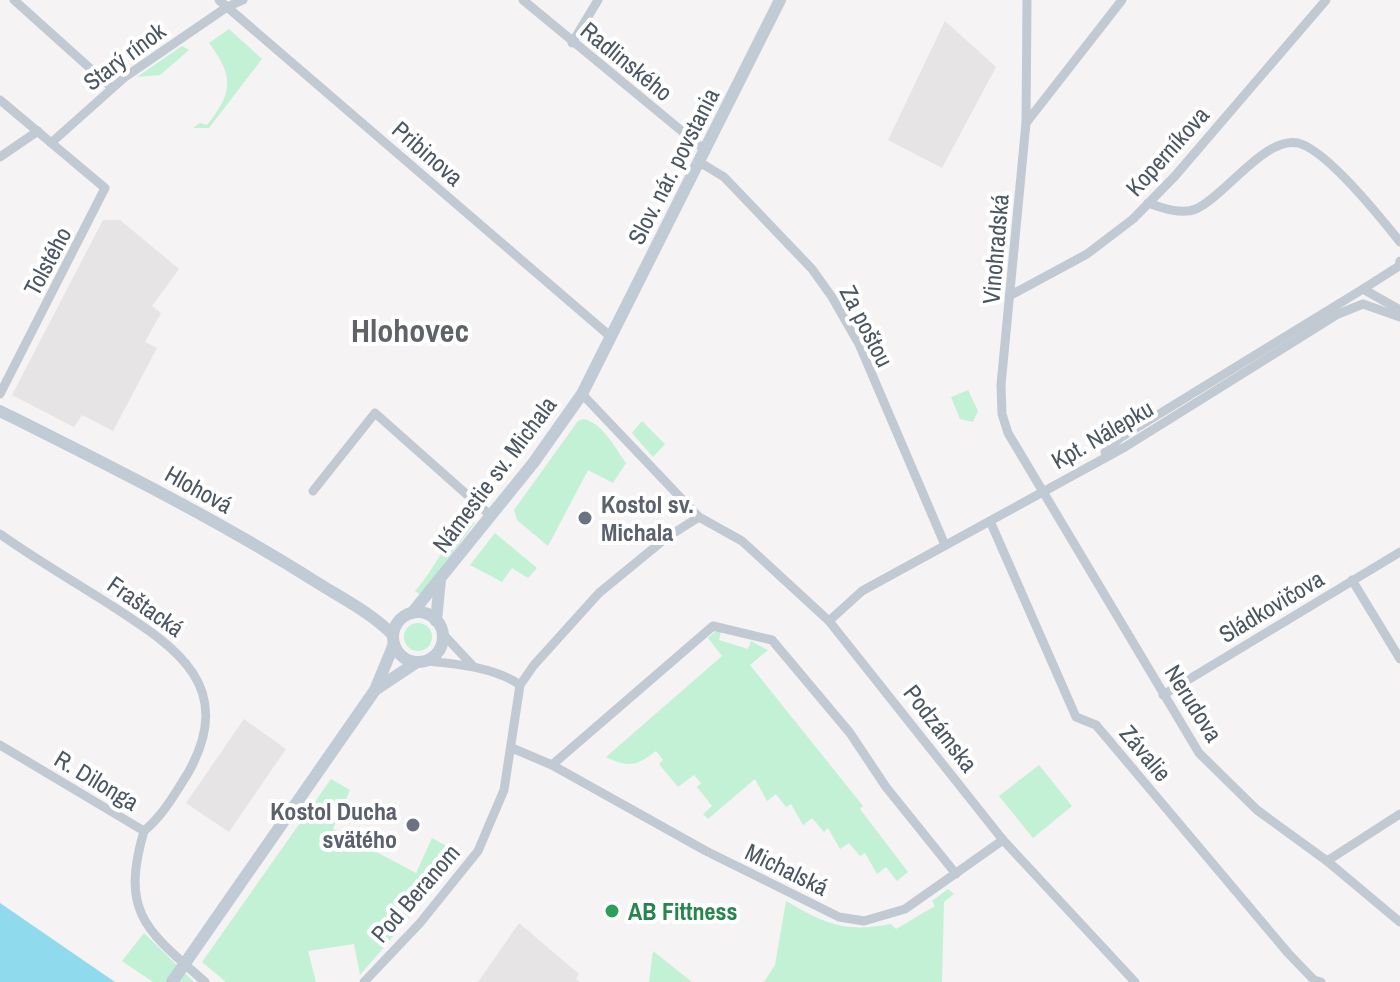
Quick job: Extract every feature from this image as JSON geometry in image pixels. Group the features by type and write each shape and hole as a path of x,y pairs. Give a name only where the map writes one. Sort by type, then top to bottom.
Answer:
{"main road":[{"name":"Slov. nár. povstania","path":"604,352 780,0"},
{"name":"Námestie sv. Michala","path":"406,616 440,580 491,516 582,394 604,352"},
{"name":"Hlohová","path":"0,411 138,480 372,614 394,640"},
{"name":"Námestie sv. Michala","path":"439,627 440,580"},
{"name":"Hlohová","path":"372,614 406,616"},
{"path":"172,982 375,690 406,616 425,614 439,627 438,652 375,690"},
{"path":"394,640 403,657 421,662"}],"street":[{"path":"14,0 112,88"},
{"name":"Starý rínok","path":"51,143 112,88 223,4 243,0"},
{"name":"Radlinského","path":"523,0 704,157"},
{"path":"572,43 598,0"},
{"name":"Vinohradská","path":"1027,0 1026,123 1002,414 1008,433 1044,490"},
{"path":"1026,123 1122,0"},
{"name":"Koperníkova","path":"1011,295 1087,254 1148,203 1326,0"},
{"name":"Pribinova","path":"223,4 611,337"},
{"path":"0,100 51,143"},
{"path":"0,157 38,131"},
{"name":"Tolstého","path":"0,394 105,188 51,143"},
{"path":"1148,203 1168,210 1195,209 1278,144 1301,144 1330,165 1400,242"},
{"name":"Za poštou","path":"704,157 812,269 832,297 859,344 945,545"},
{"path":"1097,460 1120,438 1363,289 1399,266 1400,261"},
{"path":"1363,289 1400,310"},
{"name":"Kpt. Nálepku","path":"829,621 862,591 1125,447 1338,314 1363,304 1400,317"},
{"name":"Námestie sv. Michala","path":"582,394 699,517"},
{"path":"313,491 375,413 491,516"},
{"name":"Nerudova","path":"1044,490 1199,753 1257,810 1327,861 1400,922"},
{"path":"421,662 474,668 511,678 520,685 599,593 666,538 699,517"},
{"name":"Podzámska","path":"699,517 742,541 829,621 1003,840 1135,982"},
{"name":"Závalie","path":"990,521 1076,717 1096,725 1288,953 1314,980 1321,982"},
{"name":"Fraštacká","path":"0,534 169,642 188,664 199,687 205,723 196,758 163,814 144,831"},
{"name":"Sládkovičova","path":"1163,695 1400,552"},
{"path":"1352,580 1400,659"},
{"path":"552,765 713,626 772,640 850,733 886,787 956,874"},
{"path":"439,627 474,668"},
{"name":"Pod Beranom","path":"364,982 420,923 478,851 495,818 512,748 520,685"},
{"name":"R. Dilonga","path":"0,745 144,831 134,867 135,900 148,928 205,982"},
{"name":"Michalská","path":"512,748 552,765 795,897 850,920 888,916 905,909 1003,840"},
{"path":"1327,861 1400,814"}],"shaded area":[{"path":"945,21 996,67 942,168 888,140"},
{"path":"103,220 120,220 179,269 152,306 161,313 145,342 157,348 113,431 82,415 74,427 12,395"},
{"path":"244,719 286,749 229,832 186,803"},
{"path":"519,923 579,974 576,979 580,982 478,982"}],"green space":[{"path":"229,29 262,59 209,128 193,128 200,123 207,125 222,104 226,76 209,43"},
{"path":"182,46 189,50 160,75 137,77"},
{"path":"968,390 978,411 973,422 960,419 951,397"},
{"path":"583,419 602,430 626,463 613,483 588,470 548,546 517,520 514,510 578,421"},
{"path":"642,421 665,444 653,457 632,433"},
{"path":"470,504 477,512 474,524 421,595 415,591 437,561"},
{"path":"495,533 537,568 528,578 512,568 502,582 470,565"},
{"path":"418,623 428,627 432,637 428,647 418,651 408,647 404,637 408,627"},
{"path":"716,631 721,632 719,640 748,649 751,641 768,650 750,665 863,806 860,809 908,872 897,881 886,867 877,874 865,853 860,856 849,843 840,849 828,828 824,832 812,818 803,825 791,804 786,807 776,794 767,801 755,779 708,819 703,814 712,806 697,787 701,783 694,775 678,787 659,764 663,760 656,751 632,764 606,757 722,656 708,638"},
{"path":"1039,765 1072,806 1033,838 999,796"},
{"path":"331,779 350,790 333,829 416,873 432,838 463,855 360,975 354,944 308,951 316,982 226,982 202,962"},
{"path":"948,889 954,894 944,902 942,982 764,982 775,965 786,901 824,921 848,927 891,924 896,929 935,906 932,901"},
{"path":"144,933 194,982 153,982 122,961"},
{"path":"653,951 692,982 649,982"}],"water":[{"path":"0,903 115,982 0,982"}],"place":[{"name":"Kostol sv. Michala","path":"585,518"},
{"name":"Kostol Ducha svätého","path":"413,825"},
{"name":"AB Fittness","path":"612,911"}],"district":[{"name":"Hlohovec","path":"410,330"}]}
